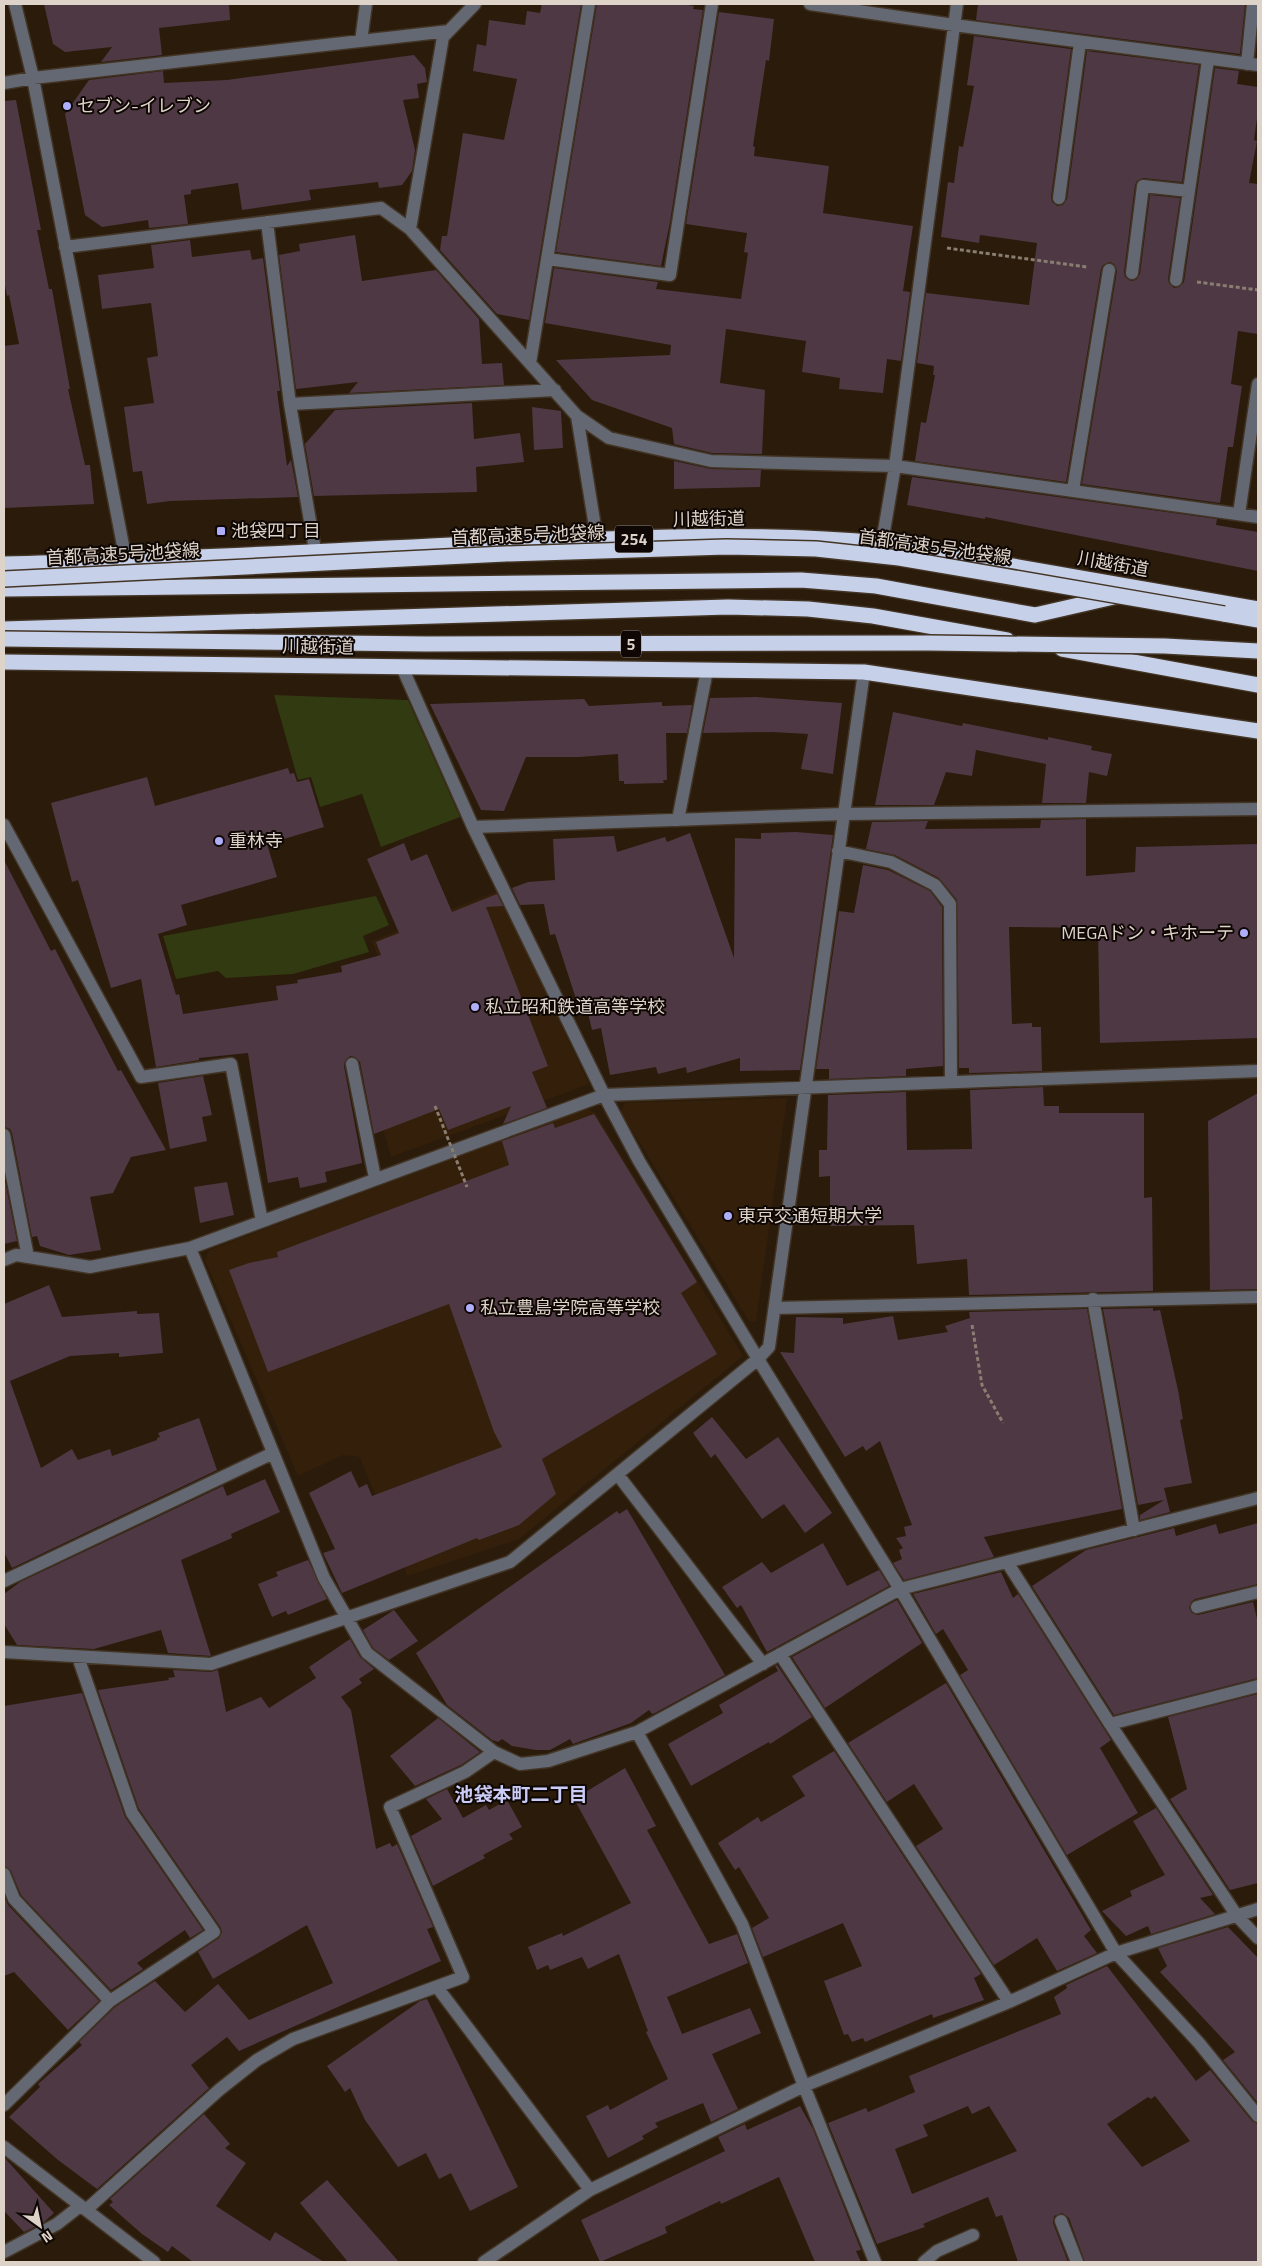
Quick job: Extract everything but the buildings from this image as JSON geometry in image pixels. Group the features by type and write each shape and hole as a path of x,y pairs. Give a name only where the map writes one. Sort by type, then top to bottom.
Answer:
{"highway":[{"name":"川越街道","path":"4,564 126,561 315,550 597,539 819,537 882,542 1258,609"},
{"name":"首都高速5号池袋線","path":"4,579 514,554 726,547 806,549 899,558 1258,620"},
{"path":"4,589 801,580 876,586 1035,615 1146,589"},
{"path":"4,628 728,607 808,609 873,616 1212,675 1258,685"},
{"name":"5","path":"4,640 426,644 929,643 1165,646 1258,651"},
{"name":"川越街道","path":"4,662 864,672 1258,731"}],"street":[{"path":"15,4 33,78 126,561"},
{"path":"361,41 366,4"},
{"path":"410,229 443,37 475,4"},
{"path":"530,363 589,4"},
{"path":"547,258 670,274 712,4"},
{"path":"810,4 1208,60 1253,64 1253,4"},
{"path":"882,542 895,466 957,4"},
{"path":"4,83 33,78 449,31"},
{"path":"1060,198 1080,42"},
{"path":"1176,280 1208,60"},
{"path":"1132,274 1143,186 1189,191"},
{"path":"65,247 381,208 410,229 577,416 609,438 711,461 895,466 1258,517"},
{"path":"267,222 290,404 315,550"},
{"path":"1073,490 1109,270"},
{"path":"1239,514 1258,384"},
{"path":"290,404 555,390"},
{"path":"577,416 597,539"},
{"path":"402,667 474,827 604,1095 639,1161 758,1360 900,1589 1116,1953 1199,2043 1258,2116"},
{"path":"678,820 707,670"},
{"path":"4,1652 211,1664 346,1616 510,1562 758,1360 769,1348 864,672"},
{"path":"474,827 843,814 1258,809"},
{"path":"4,825 141,1077 231,1064 262,1221"},
{"path":"838,851 891,862 935,886 950,904 951,1082"},
{"path":"352,1064 375,1178"},
{"path":"4,1260 16,1255 90,1267 190,1248 375,1178 604,1095 1258,1070"},
{"path":"4,1135 28,1257"},
{"path":"190,1248 324,1578 367,1653 494,1752 520,1764 548,1761 637,1732 900,1589 1258,1498"},
{"path":"775,1308 1093,1299 1258,1297"},
{"path":"1093,1299 1134,1530"},
{"path":"4,1580 273,1454"},
{"path":"618,1474 762,1664"},
{"path":"1007,1562 1110,1724 1237,1916 1258,1938"},
{"path":"1197,1607 1258,1592"},
{"path":"780,1654 1008,2002"},
{"path":"4,2105 110,2000 214,1932 132,1812 78,1657"},
{"path":"1110,1724 1258,1686"},
{"path":"637,1732 742,1924 804,2086 875,2262"},
{"path":"4,2252 83,2208 219,2090 258,2060 293,2039 463,1977 390,1807 466,1772 494,1752"},
{"path":"4,1874 14,1899 110,2000"},
{"path":"484,2262 590,2190 804,2086 1008,2002 1116,1953 1258,1909"},
{"path":"437,1987 590,2190"},
{"path":"4,2146 154,2262"},
{"path":"1061,2221 1077,2262"},
{"path":"924,2262 938,2251 973,2236"}],"path":[{"path":"435,1106 467,1187"},
{"path":"969,1302 982,1385 1003,1423"}],"shaded area":[{"name":"私立昭和鉄道高等学校","path":"497,891 589,1084 391,1157 373,1093 423,1073 372,941"},
{"name":"東京交通短期大学","path":"787,1098 756,1321 749,1321 621,1112 625,1103"},
{"name":"私立豊島学院高等学校","path":"586,1109 595,1112 743,1356 519,1539 407,1576 360,1457 343,1455 298,1476 205,1260 209,1250"}],"green space":[{"path":"274,695 408,700 460,817 381,847 362,794 320,807 311,777 298,780"},
{"path":"376,896 389,925 363,936 369,952 293,974 226,978 218,971 176,979 163,936"}],"place":[{"name":"セブン-イレブン","path":"67,106"},
{"name":"池袋四丁目","path":"221,531"},
{"name":"重林寺","path":"219,841"},
{"name":"MEGAドン・キホーテ","path":"1244,933"},
{"name":"私立昭和鉄道高等学校","path":"475,1007"},
{"name":"東京交通短期大学","path":"728,1216"},
{"name":"私立豊島学院高等学校","path":"470,1308"}],"district":[{"name":"池袋本町二丁目","path":"521,1794"}]}
